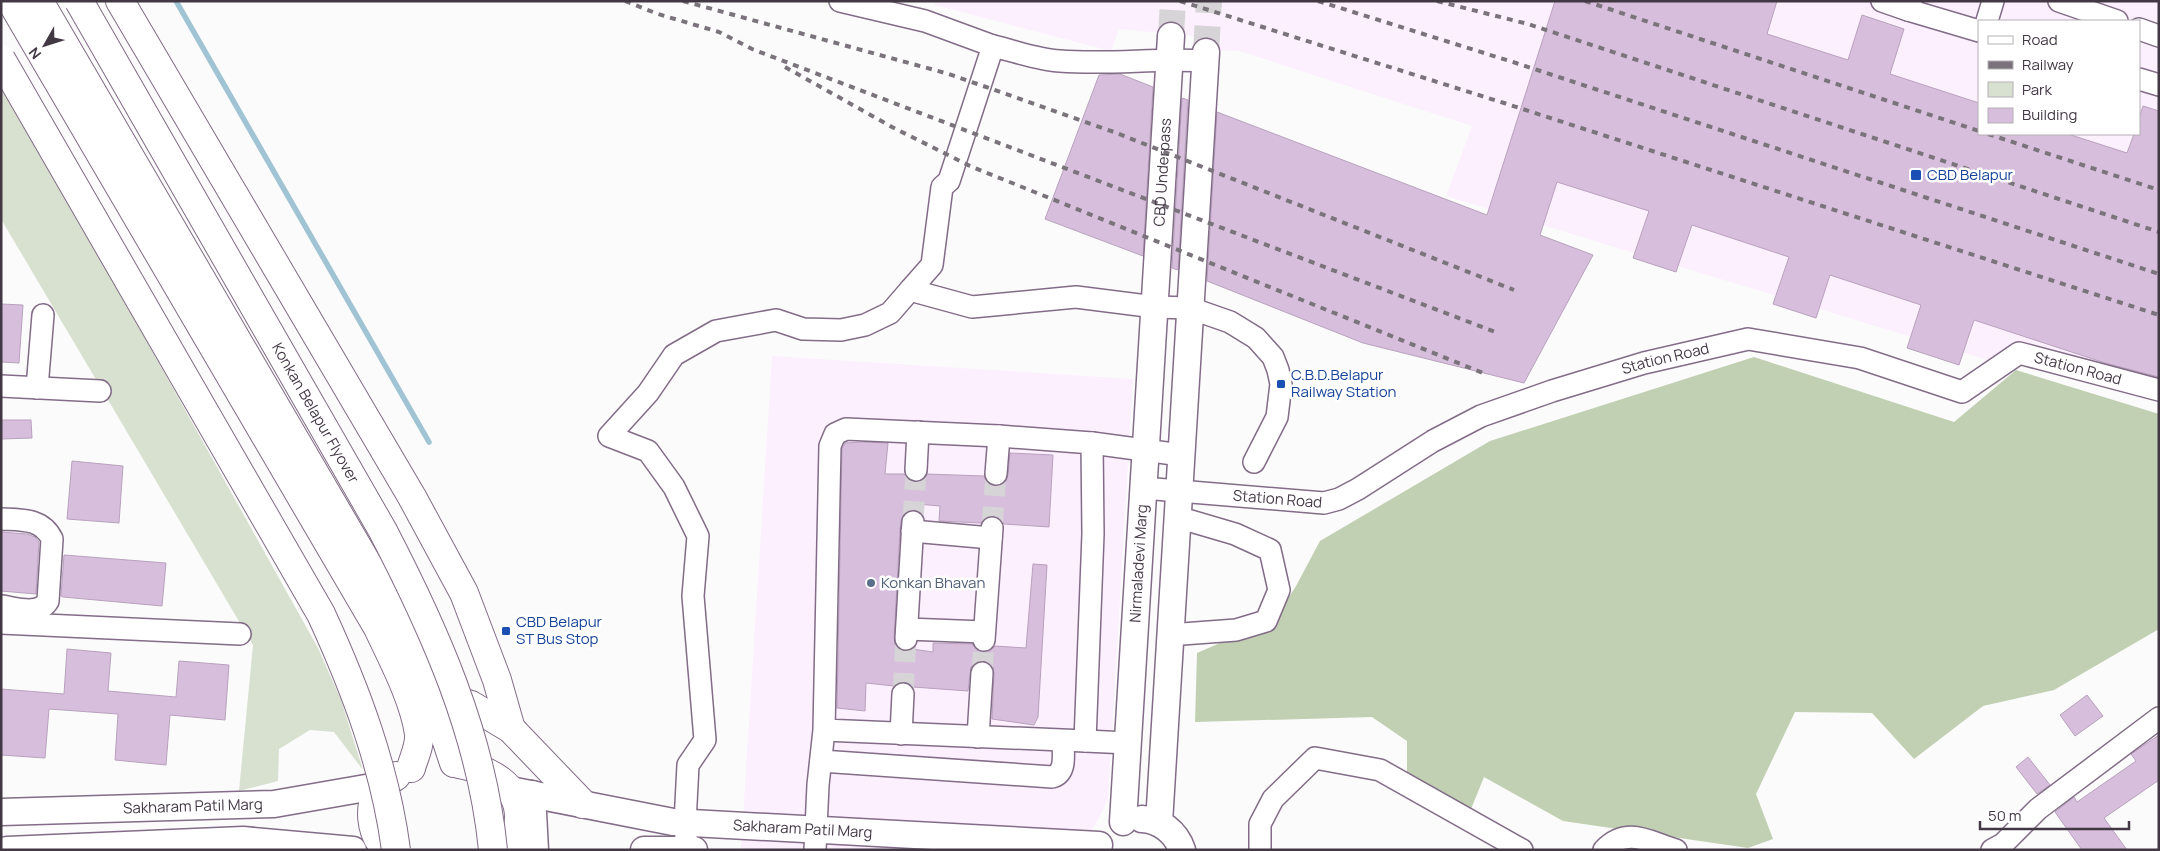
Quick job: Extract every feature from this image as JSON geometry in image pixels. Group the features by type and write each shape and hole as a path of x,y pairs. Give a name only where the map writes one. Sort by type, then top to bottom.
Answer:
{"highway":[{"path":"11,1 378,628 397,669 413,710 417,726 418,745 412,768"},
{"path":"39,1 399,618 431,693 454,763"},
{"name":"Konkan Belapur Flyover","path":"79,1 406,575 445,661 461,705 485,796 493,850"},
{"path":"120,1 412,497 464,593 497,680 511,729"},
{"path":"1,59 321,614 359,701 385,792 396,850"},
{"path":"431,693 471,705 511,729 583,804"},
{"path":"387,850 377,837 372,815 373,805 383,785 396,775 412,768 427,764 454,763 476,768 521,792 518,806 519,824 516,836 507,850"}],"main road":[{"name":"CBD Underpass","path":"1155,307 1170,48"},
{"path":"1159,823 1169,635 1206,56"},
{"name":"Nirmaladevi Marg","path":"1123,822 1155,307"},
{"name":"Sakharam Patil Marg","path":"1,812 274,804 383,785"},
{"path":"521,792 535,850"},
{"name":"Sakharam Patil Marg","path":"521,792 684,823 815,840 1098,847"},
{"path":"274,804 276,842"},
{"path":"1098,847 1105,835 1123,822 1147,819 1159,823 1174,835 1182,850"},
{"path":"7,850 125,847 243,840 353,850"},
{"path":"644,850 694,850"}],"street":[{"path":"840,1 925,21 993,46 1059,61 1129,61 1170,48 1206,56"},
{"path":"1882,1 1910,5 1978,31"},
{"path":"1986,20 1993,1"},
{"path":"2059,1 2114,20"},
{"path":"2140,29 2159,36"},
{"path":"687,850 684,823 688,765 705,740 693,596 698,536 674,487 648,451 609,436 648,393 674,355 716,331 776,320 803,329 840,330 865,325 890,313 932,265 942,187 949,181 993,46"},
{"path":"2140,79 2159,85"},
{"path":"910,290 972,307 1076,297 1155,307 1190,308 1230,322 1256,338 1273,356 1278,370 1280,384 1277,418 1254,462"},
{"path":"37,388 42,315"},
{"name":"Station Road","path":"1179,490 1324,503 1339,499 1358,489 1433,441 1481,416 1552,391 1644,363 1748,340 1860,358 1962,392 2019,353 2159,390"},
{"path":"1,386 100,392"},
{"path":"815,840 824,730 830,446 835,434 846,429 999,436 1092,443 1181,455"},
{"path":"916,470 918,432"},
{"path":"996,474 999,436"},
{"path":"1085,741 1094,534 1092,443"},
{"path":"1143,488 1179,490"},
{"path":"1169,635 1236,630 1266,621 1279,590 1270,550 1235,534 1177,517"},
{"path":"1,519 31,521 48,530 52,539 48,601 45,606 34,610 1,606"},
{"path":"913,526 992,533 984,636 906,634 913,526"},
{"path":"1,623 240,634"},
{"path":"978,737 982,673"},
{"path":"901,734 903,694"},
{"path":"2000,848 2038,809 2159,718"},
{"path":"824,730 1128,743"},
{"path":"821,761 1052,776 1058,775 1062,770 1063,741"},
{"path":"1260,850 1260,824 1273,798 1315,758 1380,770 1522,850"},
{"path":"1604,850 1618,839 1627,836 1636,837 1676,850"}],"shaded area":[{"name":"CBD Belapur","path":"935,1 2159,1 2159,383 2012,346 1988,360 1446,196 1472,126 1239,51 1193,49 1194,36 1119,29 1111,51 935,5"},
{"path":"772,356 1133,379 1108,800 1085,844 1084,850 741,850"}],"green space":[{"path":"1,80 318,648 341,700 363,770 334,732 310,730 279,749 278,781 239,791 253,645 1,219"},
{"path":"1754,357 1954,422 2016,370 2159,414 2159,629 2054,690 1983,706 1914,759 1872,713 1795,712 1756,794 1773,839 1748,848 1563,821 1484,777 1469,814 1407,791 1407,741 1372,717 1195,722 1197,653 1275,619 1296,586 1320,541 1490,441"}],"building":[{"name":"CBD Belapur","path":"1555,1 1777,1 1767,34 1848,60 1862,15 1904,29 1890,74 1978,103 1978,135 2071,135 2127,153 2134,135 2140,135 2140,115 2143,106 2159,111 2159,377 2105,363 1974,320 1959,365 1907,348 1921,305 1830,275 1816,318 1773,304 1789,257 1692,225 1676,272 1633,258 1649,211 1557,182 1540,235 1593,255 1524,383 1363,343 1207,281 1217,112 1487,215"},
{"path":"1120,74 1153,87 1143,256 1045,219 1099,75"},
{"path":"1182,98 1188,100 1178,270 1172,268"},
{"path":"1,304 23,305 19,363 1,362"},
{"path":"1,420 31,420 32,438 1,439"},
{"name":"Konkan Bhavan","path":"845,443 888,443 885,474 904,474 909,480 916,482 922,481 927,474 984,476 989,485 1001,485 1006,481 1008,475 1010,453 1053,455 1049,527 1004,524 999,518 992,516 986,517 981,523 939,521 940,506 905,503 905,513 901,521 900,530 894,638 895,645 905,651 912,649 933,652 933,643 972,644 977,650 984,652 990,651 995,646 1026,648 1033,564 1047,565 1038,717 1034,725 992,719 994,673 993,667 983,661 976,662 971,667 968,691 913,687 904,682 894,686 866,683 865,711 837,708 842,449"},
{"path":"72,461 123,466 119,523 67,519"},
{"path":"1,532 27,534 35,537 39,542 36,594 1,591"},
{"path":"64,555 166,563 162,606 61,596"},
{"path":"67,649 111,653 108,691 176,697 179,661 229,665 225,720 170,715 166,765 115,760 118,714 49,709 45,758 1,755 1,689 64,694"},
{"path":"2087,695 2103,716 2075,736 2060,715"},
{"path":"2159,735 2159,780 2104,818 2127,850 2082,850 2055,812 2074,797 2077,802 2136,761 2131,754"},
{"path":"2028,757 2050,785 2037,794 2016,767"}],"waterway":[{"path":"176,1 429,442"}],"tunnel":[{"path":"1171,36 1173,1"},
{"path":"1206,52 1209,1"},
{"path":"913,522 916,470"},
{"path":"992,528 996,474"},
{"path":"903,694 906,639"},
{"path":"982,673 984,640"}],"railway":[{"path":"625,1 658,14 719,32 752,49 1498,333"},
{"path":"683,1 949,74 1114,132 1514,290"},
{"path":"1180,1 1504,103 2159,315"},
{"path":"1318,1 1516,63 2159,274"},
{"path":"1437,1 1528,24 2159,232"},
{"path":"1585,1 1978,131"},
{"path":"785,67 892,127 970,166 1483,373"},
{"path":"1991,135 2159,190"}],"place":[{"name":"CBD Belapur","path":"1916,175"},
{"name":"C.B.D.Belapur Railway Station","path":"1281,384"},
{"name":"Konkan Bhavan","path":"871,583"},
{"name":"CBD Belapur ST Bus Stop","path":"506,631"}]}
